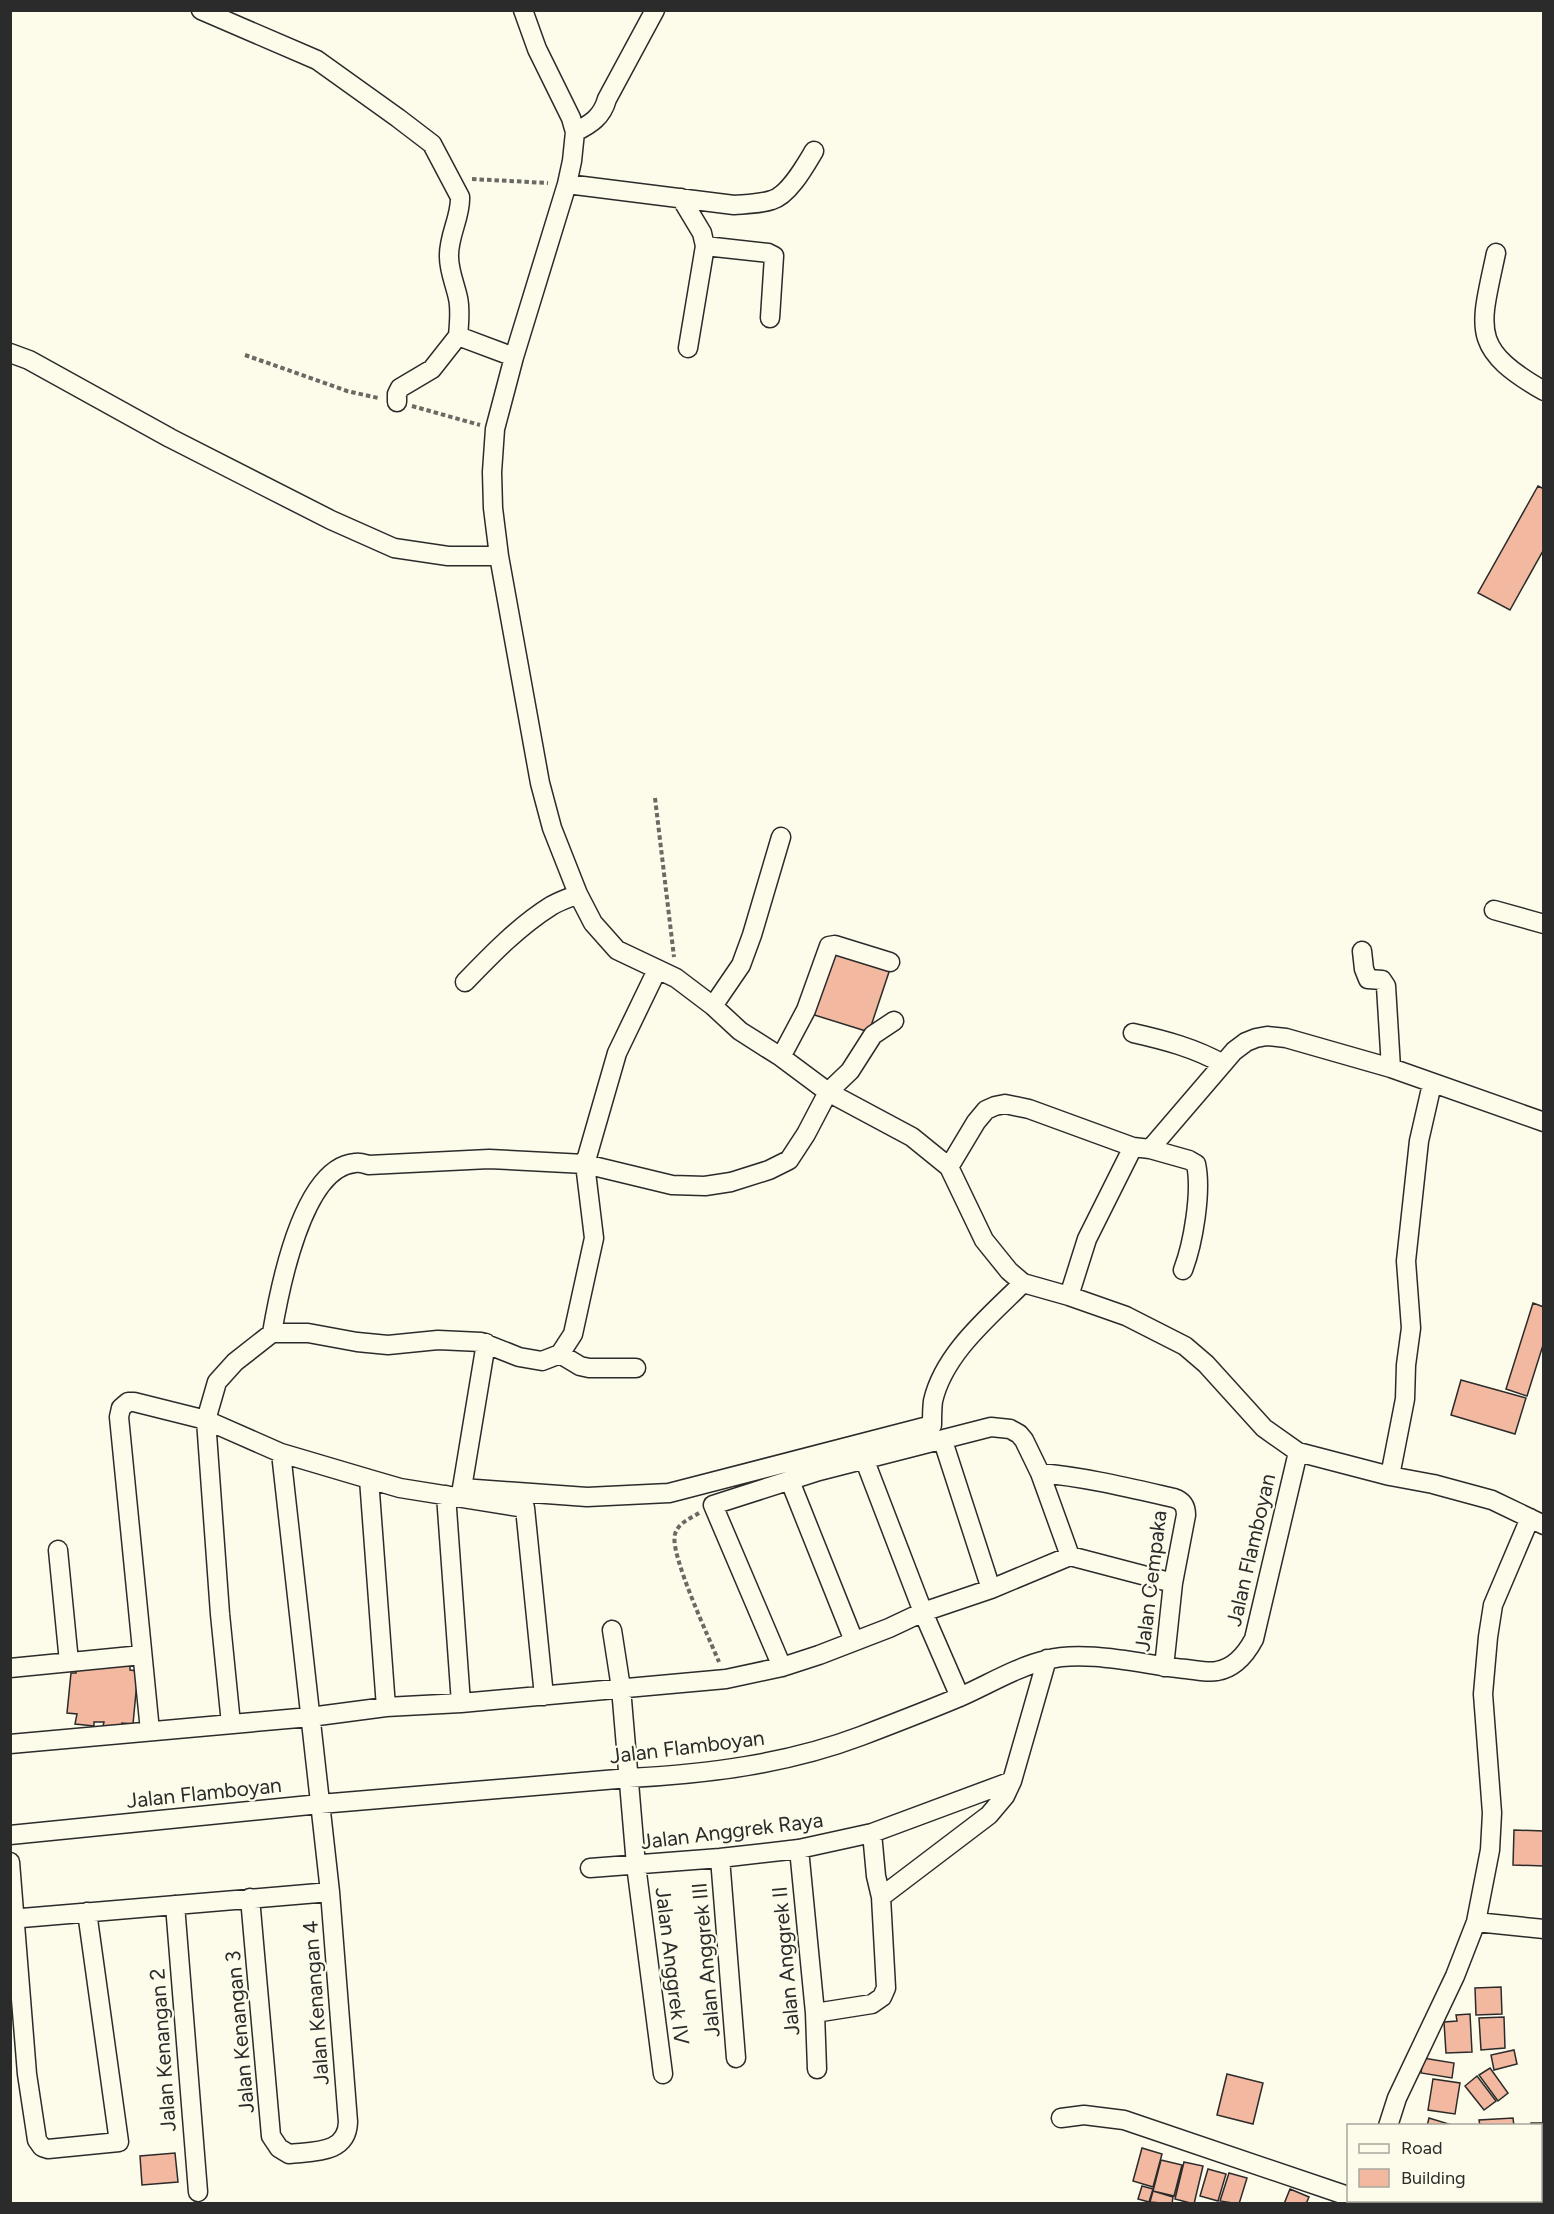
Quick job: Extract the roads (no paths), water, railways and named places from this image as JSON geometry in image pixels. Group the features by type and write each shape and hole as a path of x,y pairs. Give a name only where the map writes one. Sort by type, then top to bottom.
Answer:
{"street":[{"path":"201,10 317,60 432,144 450,177 460,197 460,206 448,255 459,300 458,336 432,369 400,388 397,402"},
{"path":"523,10 537,49 571,118 574,132 572,162 567,184 514,357 495,429 492,472 493,508 499,556 540,783 552,828 578,894 593,923 617,950 676,978 713,1006 740,1031 781,1057 828,1092 912,1137 949,1167 984,1240 1009,1271 1023,1282 1126,1316 1185,1346 1206,1364 1250,1415 1279,1440 1298,1452 1492,1500 1537,1521 1493,1605 1488,1637 1483,1694 1492,1813 1491,1841 1476,1922 1458,1969 1397,2098 1389,2124"},
{"path":"574,132 589,125 603,112 612,89 655,10"},
{"path":"567,184 734,205 771,201 790,186 814,150"},
{"path":"681,198 702,233 705,246 688,348"},
{"path":"705,246 768,253 774,256 770,318"},
{"path":"1496,253 1483,315 1489,344 1496,357 1504,365 1517,376 1544,391"},
{"path":"458,336 514,357"},
{"path":"10,353 29,360 170,438 321,515 394,548 448,556 499,556"},
{"path":"713,1006 741,965 782,837"},
{"path":"465,982 495,951 552,905 578,894"},
{"path":"1494,910 1544,924"},
{"path":"781,1057 806,1010 829,946 835,945 890,962"},
{"path":"1362,951 1364,969 1368,979 1382,980 1386,986 1391,1068"},
{"path":"231,1724 220,1614 206,1420 217,1382 235,1362 272,1333 308,1333 388,1345 438,1340 486,1343 519,1357 542,1361 560,1354 573,1334 594,1238 585,1164 617,1053 657,970"},
{"path":"272,1333 284,1274 308,1203 324,1180 345,1166 356,1163 369,1165 489,1158 585,1164 672,1185 705,1186 731,1182 769,1170 789,1160 806,1134 828,1092 850,1071 873,1035 894,1021"},
{"path":"1133,1033 1174,1043 1205,1054 1223,1064"},
{"path":"1069,1296 1087,1239 1142,1148 1234,1051 1246,1042 1267,1036 1286,1038 1391,1068 1544,1122"},
{"path":"1390,1476 1405,1399 1406,1365 1411,1328 1406,1261 1419,1141 1432,1084"},
{"path":"949,1167 976,1122 986,1110 1005,1104 1029,1109 1142,1148 1189,1160 1196,1164 1194,1232 1184,1270"},
{"path":"486,1343 462,1488 587,1497 669,1493 932,1425 933,1402 951,1360 1023,1282"},
{"path":"560,1354 580,1366 636,1368"},
{"path":"150,1731 119,1411 124,1404 134,1402 206,1420 281,1453 400,1488 525,1508 544,1696"},
{"path":"782,1666 713,1505 819,1471 991,1428 1010,1429 1024,1440 1040,1473 1070,1556"},
{"path":"943,1441 991,1589"},
{"name":"Jalan Flamboyan","path":"10,1835 320,1804 629,1778 679,1776 749,1766 804,1754 858,1737 960,1697 1047,1659 1103,1658 1216,1672 1229,1667 1247,1652 1254,1639 1298,1452"},
{"name":"Jalan Kenangan 4","path":"281,1453 330,1892 348,2133 344,2140 329,2148 289,2154"},
{"path":"865,1461 923,1612 960,1697"},
{"name":"Jalan Cempaka","path":"1040,1473 1092,1480 1181,1501 1186,1509 1186,1515 1173,1583 1164,1667"},
{"path":"369,1479 386,1707"},
{"path":"790,1481 854,1641"},
{"path":"446,1495 461,1704"},
{"path":"58,1550 69,1662"},
{"path":"10,1744 310,1717 386,1707 461,1704 726,1679 782,1666 854,1641 1070,1556 1173,1583"},
{"name":"Jalan Anggrek IV","path":"612,1630 621,1688 636,1864 663,2074"},
{"path":"10,1668 142,1655"},
{"path":"881,1897 989,1815 1005,1796 1012,1781 1047,1659"},
{"name":"Jalan Anggrek Raya","path":"590,1868 720,1858 799,1849 872,1833 1012,1781"},
{"path":"814,2013 872,2004 884,1994 886,1988 881,1897 876,1876 872,1833"},
{"name":"Jalan Anggrek II","path":"799,1849 817,2069"},
{"name":"Jalan Anggrek III","path":"720,1858 736,2058"},
{"path":"10,1862 19,2075 37,2140 42,2147 61,2150 119,2142 87,1912"},
{"path":"12,1919 330,1892"},
{"name":"Jalan Kenangan 3","path":"250,1898 271,2136 279,2148 289,2154"},
{"name":"Jalan Kenangan 2","path":"175,1905 198,2192"},
{"path":"1476,1922 1544,1929"},
{"path":"1061,2118 1084,2115 1124,2120 1347,2195"}]}
